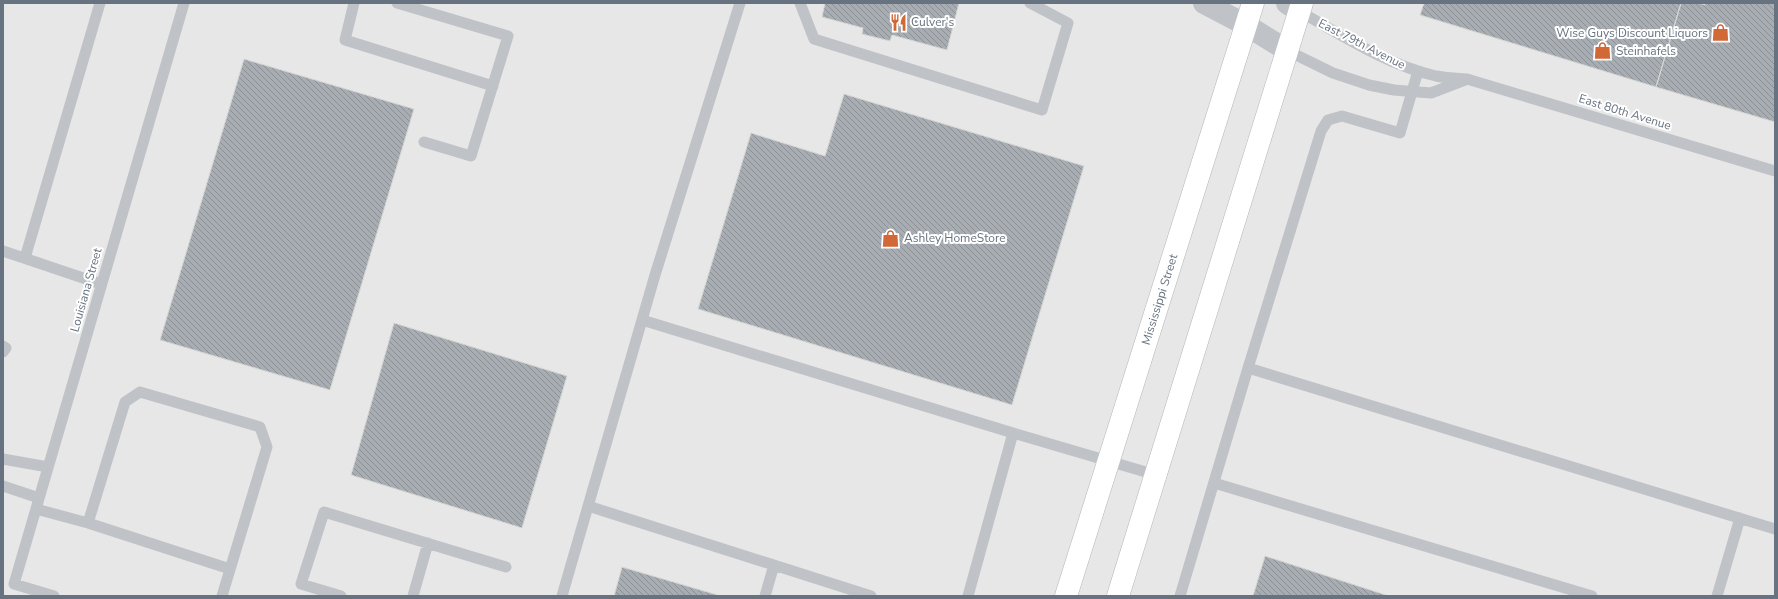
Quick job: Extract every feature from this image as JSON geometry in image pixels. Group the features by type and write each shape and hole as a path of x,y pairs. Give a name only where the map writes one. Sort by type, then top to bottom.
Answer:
{"street":[{"path":"1204,3 1246,25 1288,51"},
{"name":"Mississippi Street","path":"1066,596 1253,3"},
{"path":"1118,596 1288,51 1296,6"}],"lane":[{"path":"25,258 100,3"},
{"name":"Louisiana Street","path":"54,596 14,584 184,3"},
{"path":"354,3 344,40 493,86"},
{"path":"397,3 508,36 471,156 424,142"},
{"path":"562,596 642,320 740,3"},
{"path":"800,3 814,39 1042,110 1068,23 1030,3"},
{"name":"East 79th Avenue","path":"1296,6 1372,52 1399,65 1437,76 1467,79"},
{"path":"1288,51 1333,73 1369,85 1431,94 1467,79"},
{"path":"1180,596 1321,131 1328,120 1342,116 1400,133 1418,71"},
{"name":"East 80th Avenue","path":"1467,79 1775,171"},
{"path":"3,251 101,284"},
{"path":"642,320 1156,475"},
{"path":"3,346 6,348 3,352"},
{"path":"1248,368 1775,529"},
{"path":"88,523 125,402 140,392 260,427 267,447 222,596"},
{"path":"968,596 1013,433"},
{"path":"3,459 48,467"},
{"path":"1214,483 1592,596"},
{"path":"3,486 39,498"},
{"path":"588,506 871,596"},
{"path":"36,509 88,523 230,569"},
{"path":"341,596 301,584 324,512 506,567"},
{"path":"1717,596 1740,518"},
{"path":"413,596 428,543"},
{"path":"765,596 774,565"}],"shaded area":[{"path":"3,3 1775,3 1775,596 3,596"}],"building":[{"name":"Culver's","path":"825,3 959,3 947,50 892,35 890,41 862,34 863,28 822,17"},
{"name":"Steinhafels","path":"1424,3 1681,3 1656,87 1420,15"},
{"path":"1681,3 1699,3 1705,5 1705,3 1775,3 1775,122 1656,87"},
{"path":"244,59 414,109 330,390 160,340"},
{"name":"Ashley HomeStore","path":"844,94 1084,166 1012,405 698,309 751,133 825,156"},
{"path":"394,323 567,376 522,528 351,475"},
{"path":"1265,556 1389,596 1253,596"},
{"path":"622,567 721,596 614,596"}],"place":[{"name":"Culver's","path":"898,22"},
{"name":"Wise Guys Discount Liquors","path":"1721,33"},
{"name":"Steinhafels","path":"1603,51"},
{"name":"Ashley HomeStore","path":"891,238"}]}
